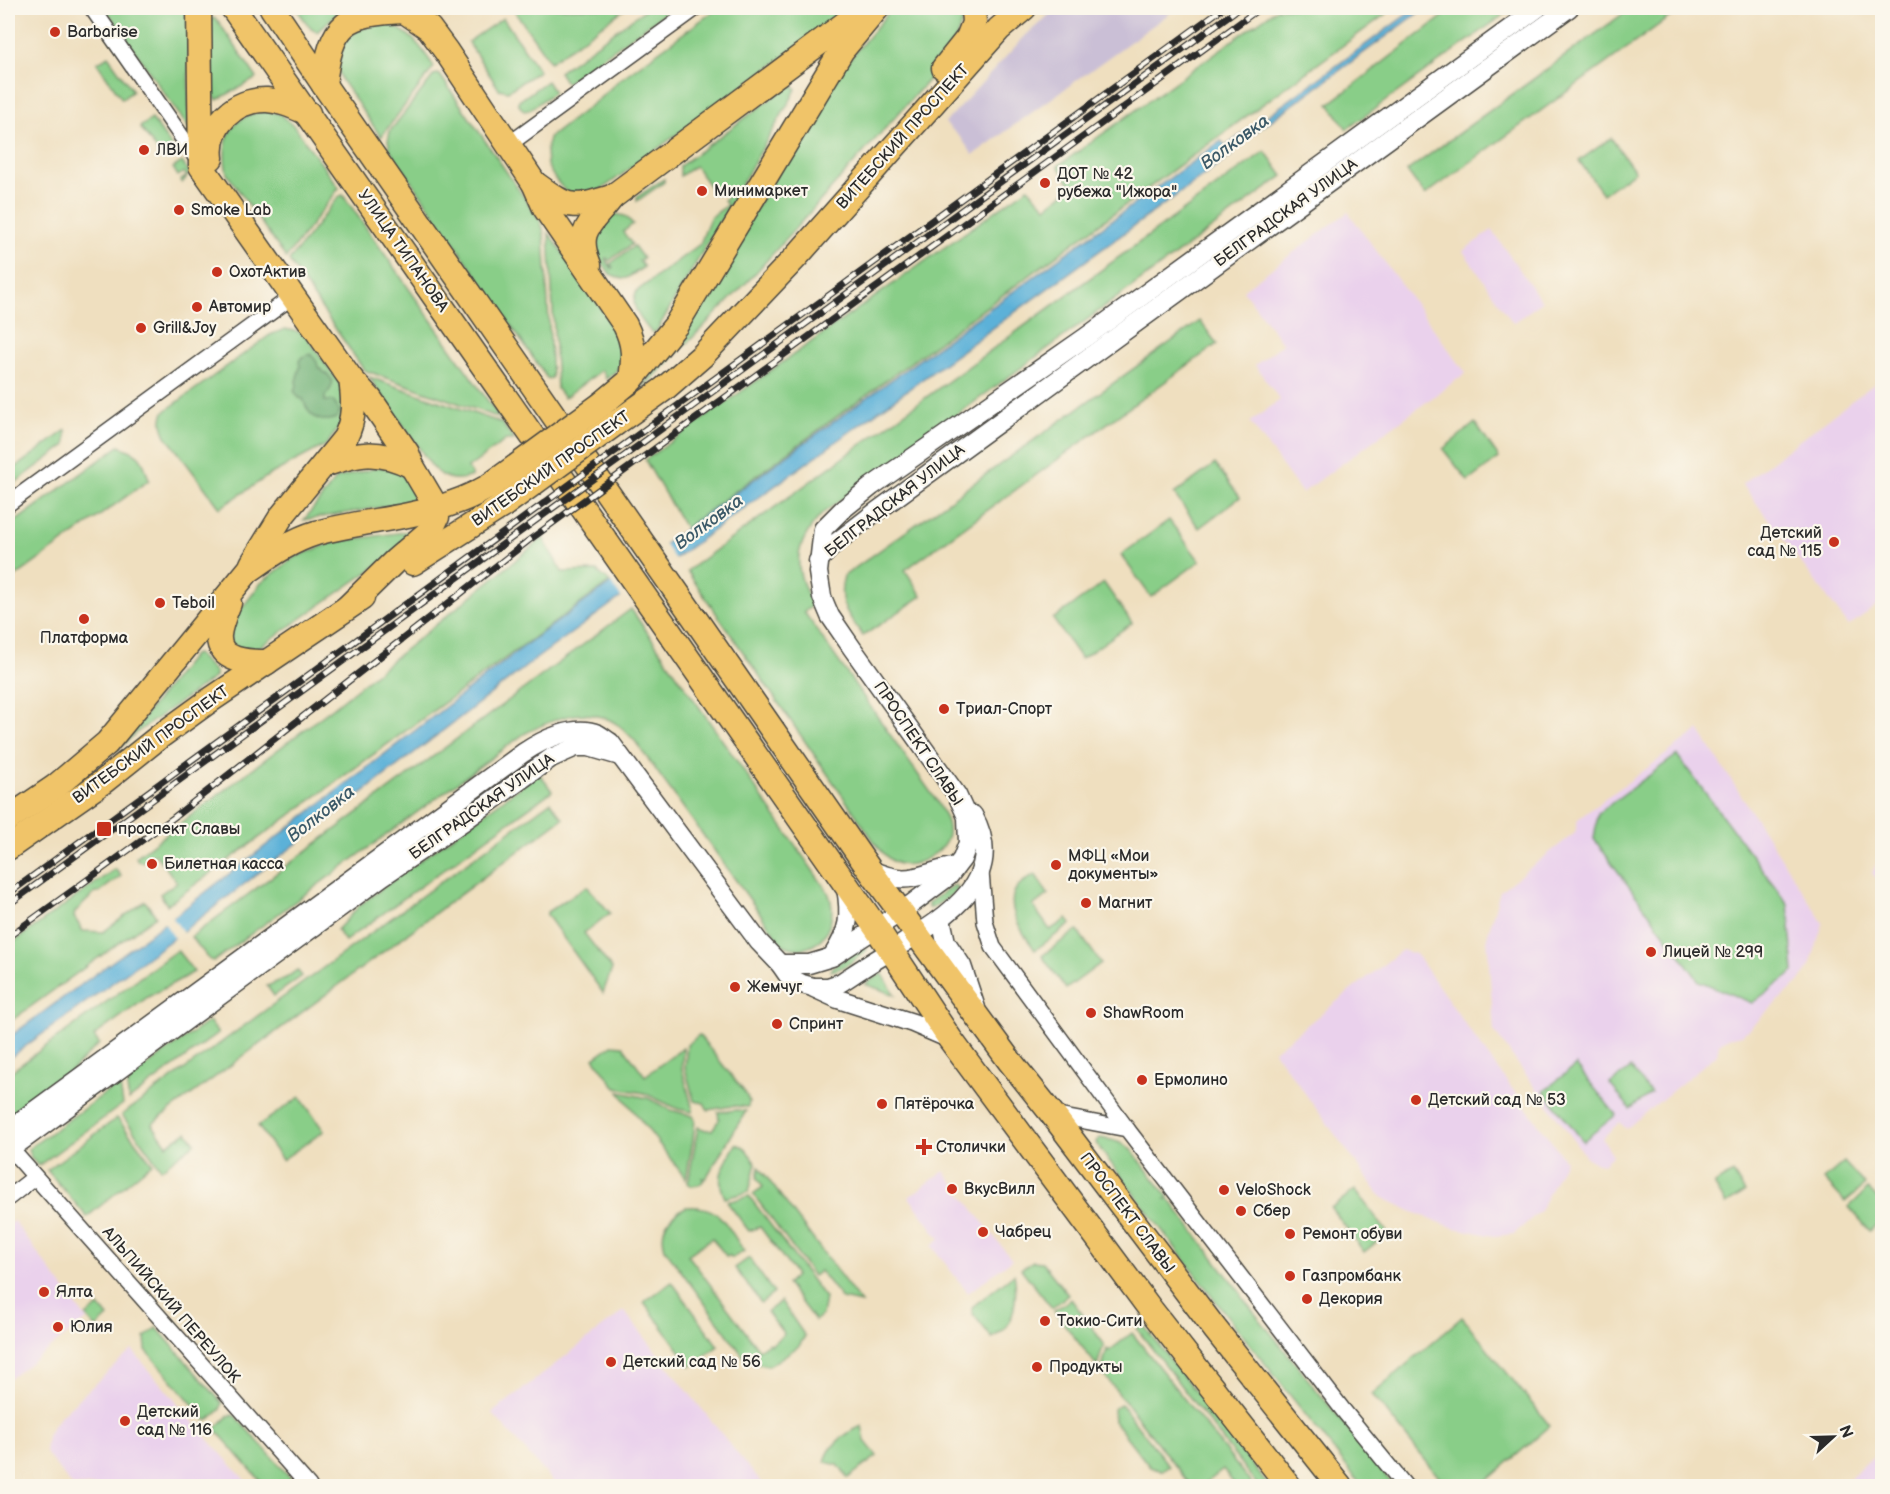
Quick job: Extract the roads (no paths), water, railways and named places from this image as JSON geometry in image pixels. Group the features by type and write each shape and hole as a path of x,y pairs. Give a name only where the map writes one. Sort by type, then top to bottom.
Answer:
{"main road":[{"path":"199,8 209,174 351,379 375,407 407,453 436,509 436,522 431,530 396,560 348,607"},
{"name":"УЛИЦА ТИПАНОВА","path":"233,8 846,884"},
{"name":"УЛИЦА ТИПАНОВА","path":"272,8 641,542"},
{"path":"534,183 559,200 572,205 585,205 612,196 846,22 875,8"},
{"name":"ВИТЕБСКИЙ ПРОСПЕКТ","path":"609,413 631,380 658,349 687,309 842,50 875,8"},
{"path":"920,117 932,82 968,38 974,23 973,8"},
{"name":"ВИТЕБСКИЙ ПРОСПЕКТ","path":"8,848 104,781 159,737 348,607 609,413 664,389 702,356 796,257 999,29 1024,8"},
{"path":"324,85 332,44 344,27 363,15 408,9 429,28 534,183 545,208 625,325 632,339 634,352 631,380"},
{"path":"209,174 214,135 222,120 234,109 249,102 267,100 308,113"},
{"path":"596,280 585,255 582,240 589,223 601,213 612,196"},
{"path":"267,662 234,659 223,650 219,643 221,626 241,580 281,517 340,447 350,428 355,405 351,379"},
{"path":"324,465 370,454 386,455 412,466"},
{"name":"ВИТЕБСКИЙ ПРОСПЕКТ","path":"8,819 55,787 107,743 241,580 285,546 317,533 495,497"},
{"name":"ПРОСПЕКТ СЛАВЫ","path":"641,542 869,869 980,1021 1215,1329 1340,1486"},
{"path":"846,884 950,1039 1151,1310 1289,1486"}],"street":[{"path":"92,8 209,174"},
{"path":"508,145 696,8"},
{"name":"БЕЛГРАДСКАЯ УЛИЦА","path":"818,561 824,529 842,510 872,486 1086,337 1538,8"},
{"name":"БЕЛГРАДСКАЯ УЛИЦА","path":"818,561 833,545 873,514 1569,8"},
{"path":"8,504 293,296"},
{"name":"ПРОСПЕКТ СЛАВЫ","path":"813,987 828,987 840,983 941,919 967,895 981,872 984,855 983,841 975,818 830,616 819,589 818,561"},
{"name":"БЕЛГРАДСКАЯ УЛИЦА","path":"8,1130 533,746 566,733 584,731 598,734 610,742 622,756"},
{"name":"БЕЛГРАДСКАЯ УЛИЦА","path":"8,1148 383,876 551,758 576,747 590,747 622,756"},
{"path":"622,756 759,942 789,977 838,999 913,1023 950,1039"},
{"name":"ПРОСПЕКТ СЛАВЫ","path":"780,964 809,964 832,957 901,912 952,871 962,859 968,843 966,817 957,795"},
{"path":"869,869 883,876 909,879 942,869 952,871 962,878 968,888 967,895"},
{"path":"981,872 984,922 993,946 1127,1128 1343,1410 1405,1486"},
{"path":"832,957 842,942 849,917 846,884"},
{"path":"941,919 946,942 962,966 980,1021"},
{"path":"1053,1114 1127,1128"},
{"name":"АЛЬПИЙСКИЙ ПЕРЕУЛОК","path":"8,1148 309,1486"},
{"path":"8,1197 35,1177"}],"water":[{"name":"Волковка","path":"1416,8 1425,8 1229,151 1232,155 537,658 186,929 8,1059 8,1038 176,915 531,641 1221,141 1226,146"}],"railway":[{"path":"8,894 1223,8"},
{"path":"8,905 1239,8"},
{"path":"8,937 173,818 528,541 1260,8"}],"place":[{"name":"Barbarise","path":"55,32"},
{"name":"ЛВИ","path":"144,150"},
{"name":"ДОТ № 42 рубежа \"Ижора\"","path":"1045,183"},
{"name":"Минимаркет","path":"702,191"},
{"name":"Smoke Lab","path":"179,210"},
{"name":"ОхотАктив","path":"217,272"},
{"name":"Автомир","path":"197,307"},
{"name":"Grill&Joy","path":"141,328"},
{"name":"Детский сад № 115","path":"1834,542"},
{"name":"Teboil","path":"160,603"},
{"name":"Платформа","path":"84,619"},
{"name":"Триал-Спорт","path":"944,709"},
{"name":"проспект Славы","path":"104,829"},
{"name":"Билетная касса","path":"152,864"},
{"name":"МФЦ «Мои документы»","path":"1056,865"},
{"name":"Магнит","path":"1086,903"},
{"name":"Лицей № 299","path":"1651,952"},
{"name":"Жемчуг","path":"735,987"},
{"name":"ShawRoom","path":"1091,1013"},
{"name":"Спринт","path":"777,1024"},
{"name":"Ермолино","path":"1142,1080"},
{"name":"Детский сад № 53","path":"1416,1100"},
{"name":"Пятёрочка","path":"882,1104"},
{"name":"Столички","path":"924,1147"},
{"name":"ВкусВилл","path":"952,1189"},
{"name":"VeloShock","path":"1224,1190"},
{"name":"Сбер","path":"1241,1211"},
{"name":"Чабрец","path":"983,1232"},
{"name":"Ремонт обуви","path":"1290,1234"},
{"name":"Газпромбанк","path":"1290,1276"},
{"name":"Ялта","path":"44,1292"},
{"name":"Декория","path":"1307,1299"},
{"name":"Токио-Сити","path":"1045,1321"},
{"name":"Юлия","path":"58,1327"},
{"name":"Детский сад № 56","path":"611,1362"},
{"name":"Продукты","path":"1037,1367"},
{"name":"Детский сад № 116","path":"125,1421"}]}
